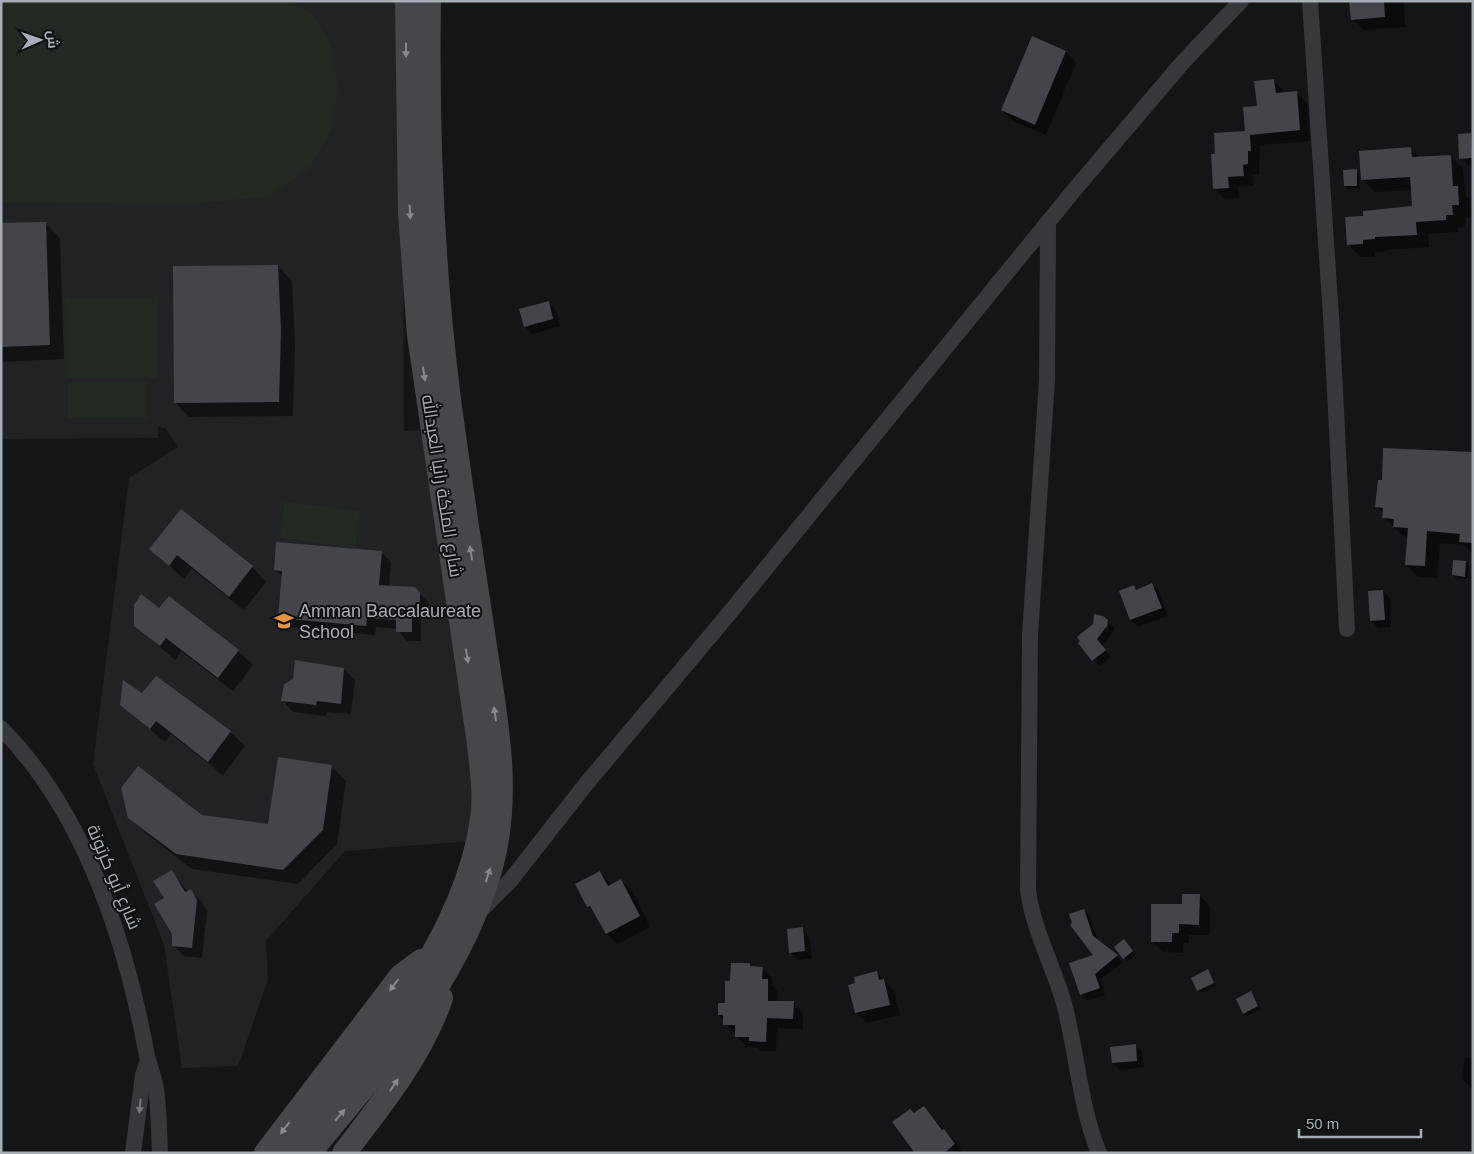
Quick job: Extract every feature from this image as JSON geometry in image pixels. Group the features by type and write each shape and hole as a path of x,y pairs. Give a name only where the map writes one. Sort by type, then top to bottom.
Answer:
{"main road":[{"name":"شارع الملكة رانيا العبدالله","path":"287,1153 381,1036 408,996 446,927 468,875 479,838 483,807 481,766 470,680 419,335 410,213 407,1"},
{"name":"شارع الملكة رانيا العبدالله","path":"309,1153 382,1066 437,988 474,916 490,870 501,815 501,772 496,723 465,517 439,314 431,167 429,1"},
{"path":"344,1153 392,1089 425,1036 456,953"},
{"path":"266,1153 401,976 412,966 431,954"}],"street":[{"path":"474,916 510,881 580,790 734,609 1177,69 1241,1"},
{"path":"1310,1 1332,332 1347,629"},
{"path":"1048,224 1047,380 1030,635 1028,890 1035,921 1063,999 1090,1126 1099,1153"},
{"name":"شارع أبو كرتونة","path":"1,728 28,759 51,791 88,862 123,951 138,1005 148,1060 156,1089 160,1153"},
{"path":"133,1153 144,1075 148,1060"}],"shaded area":[{"name":"Amman Baccalaureate School","path":"1,1 402,1 404,431 430,430 483,814 472,841 345,851 266,941 268,980 238,1066 182,1068 164,945 93,764 129,478 178,447 166,429 158,426 158,438 1,439"},
{"path":"1,1 292,1 312,15 325,33 332,52 338,87 331,131 311,166 270,196 194,204 1,203"},
{"path":"65,299 157,299 157,378 65,378"},
{"path":"68,382 147,382 147,418 68,418"},
{"path":"285,502 360,511 355,548 280,538"}],"building":[{"path":"1349,1 1384,1 1385,17 1351,20"},
{"path":"1032,36 1066,51 1035,125 1001,110"},
{"path":"1274,79 1276,93 1297,91 1300,130 1250,135 1251,151 1248,151 1248,164 1243,165 1244,176 1228,177 1229,188 1213,189 1211,154 1215,154 1214,133 1245,131 1243,107 1257,106 1254,81"},
{"path":"1471,133 1472,158 1459,159 1458,134"},
{"path":"1411,147 1412,157 1451,155 1453,186 1458,186 1459,205 1452,205 1453,215 1446,215 1446,220 1416,222 1417,235 1375,237 1375,239 1363,240 1363,244 1347,245 1345,217 1363,216 1363,211 1412,206 1410,177 1361,180 1359,151"},
{"path":"1357,169 1357,186 1344,186 1343,170"},
{"path":"46,222 50,345 1,347 1,223"},
{"path":"278,265 281,330 279,402 174,403 173,266"},
{"path":"549,301 553,319 524,327 519,309"},
{"path":"1383,448 1473,452 1473,543 1459,542 1460,534 1427,531 1425,566 1405,565 1408,528 1393,527 1394,519 1382,518 1383,508 1375,507 1378,480 1382,480"},
{"path":"181,509 253,566 229,597 177,555 169,566 149,549"},
{"path":"276,542 382,551 379,585 415,587 420,593 420,605 412,605 412,632 396,632 396,620 367,618 366,626 278,618 282,571 274,570"},
{"path":"1453,560 1466,561 1465,577 1452,575"},
{"path":"1152,583 1162,608 1130,620 1119,591 1134,585 1136,590"},
{"path":"1383,590 1385,620 1370,621 1368,591"},
{"path":"141,594 159,608 169,596 239,650 218,678 166,638 160,646 134,626 134,605"},
{"path":"1094,614 1103,616 1108,620 1107,626 1097,639 1106,650 1092,661 1078,643 1080,641 1077,637 1093,624"},
{"path":"295,660 344,668 341,704 317,701 316,705 281,701 284,684 293,679"},
{"path":"156,676 231,731 208,762 156,721 150,729 120,705 123,680 142,693"},
{"path":"278,757 332,765 323,830 283,870 176,854 128,818 121,788 138,766 202,815 268,824"},
{"path":"172,870 185,892 191,889 197,900 192,948 172,946 172,934 154,904 164,898 153,881"},
{"path":"600,871 608,886 621,879 640,916 606,934 590,906 587,907 575,884"},
{"path":"1182,894 1200,894 1199,925 1179,924 1179,933 1172,933 1172,942 1151,942 1151,904 1182,904"},
{"path":"1084,909 1093,936 1118,955 1095,974 1100,988 1080,995 1069,963 1093,955 1070,925 1072,923 1069,914"},
{"path":"803,927 805,951 789,953 787,929"},
{"path":"1124,939 1133,951 1123,959 1114,947"},
{"path":"731,963 750,963 750,966 763,967 762,979 768,979 768,1001 794,1001 793,1019 767,1018 766,1042 749,1041 749,1037 735,1037 735,1025 723,1025 723,1015 718,1015 718,1003 725,1003 725,981 730,981"},
{"path":"1208,969 1214,983 1197,991 1191,978"},
{"path":"877,971 879,980 884,979 890,1005 855,1013 848,985 855,983 854,977"},
{"path":"1251,991 1258,1006 1243,1014 1236,999"},
{"path":"1136,1044 1137,1061 1112,1063 1110,1047"},
{"path":"924,1106 955,1144 944,1153 915,1153 892,1122 910,1109 914,1113"}],"place":[{"name":"Amman Baccalaureate School","path":"284,621"}]}
